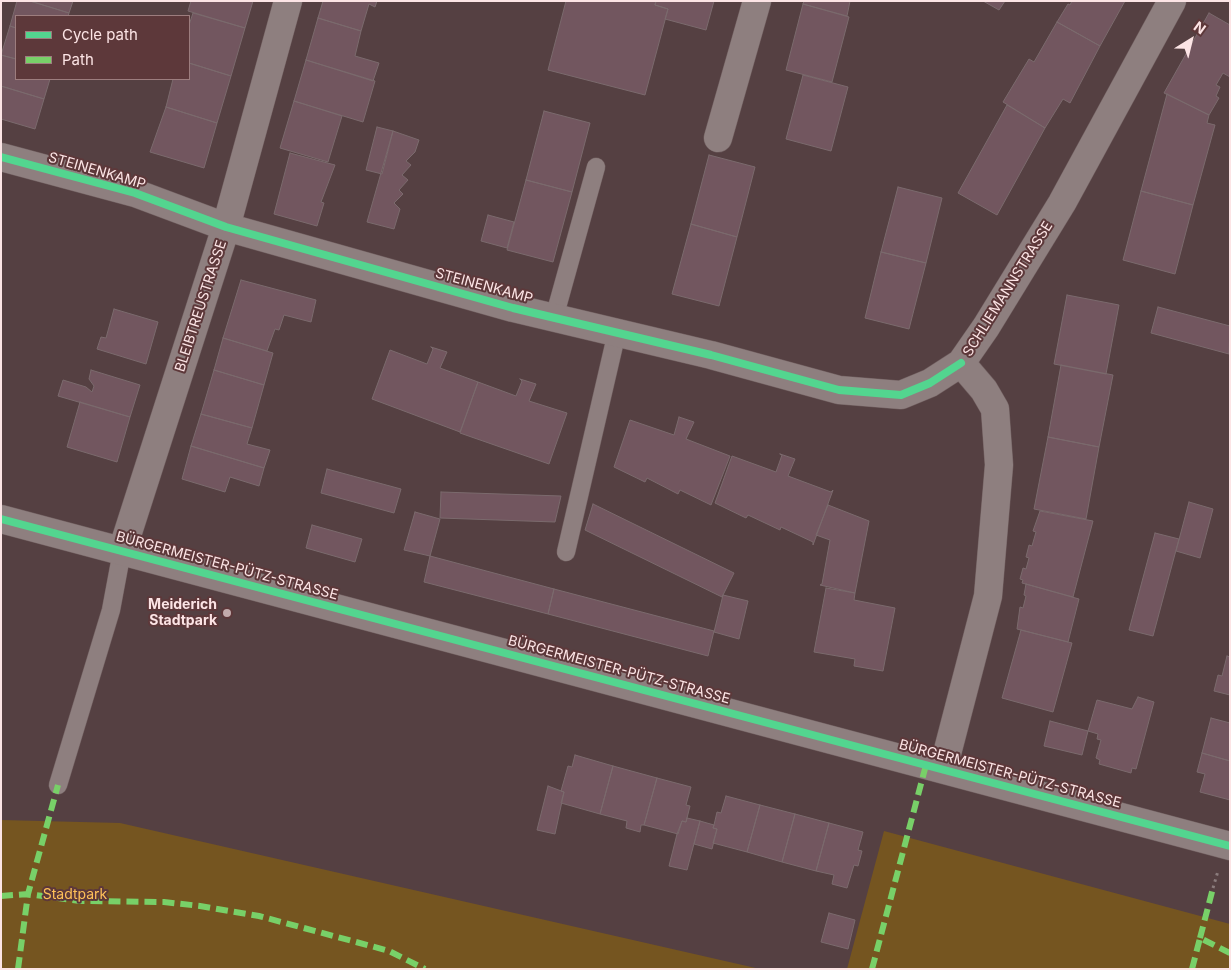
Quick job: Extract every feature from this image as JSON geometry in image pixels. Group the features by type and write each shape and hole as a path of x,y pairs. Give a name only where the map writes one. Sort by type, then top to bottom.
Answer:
{"street":[{"name":"BLEIBTREUSTRASSE","path":"122,551 226,227 288,1"},
{"path":"718,138 757,1"},
{"name":"SCHLIEMANNSTRASSE","path":"943,769 988,596 998,465 995,409 984,390 961,363 986,327 1062,203 1172,1"},
{"name":"STEINENKAMP","path":"1,157 135,193 226,227 554,318 711,355 838,390 900,395 930,383 961,363"},
{"name":"BÜRGERMEISTER-PÜTZ-STRASSE","path":"1,519 1230,846"}],"lane":[{"path":"554,318 596,167"},
{"path":"566,552 617,332"},
{"path":"58,785 110,610 122,551"}],"green space":[{"name":"Stadtpark","path":"1,820 120,823 760,969 1,969"},
{"path":"884,831 1230,924 1230,969 847,969"}],"building":[{"path":"17,1 30,1 69,13 68,15 15,15 15,28 10,26"},
{"path":"30,1 73,1 69,13"},
{"path":"191,1 253,1 245,28 188,11"},
{"path":"323,1 377,1 375,7 369,4 361,31 318,18"},
{"path":"566,1 656,1 655,5 668,9 645,95 548,70"},
{"path":"656,1 714,1 706,30 665,19 668,9 655,5"},
{"path":"804,1 850,1 847,16 803,4"},
{"path":"983,1 1005,1 999,10"},
{"path":"1072,1 1125,1 1100,46 1057,22 1068,4 1070,5"},
{"path":"803,4 849,17 832,82 786,70"},
{"path":"193,13 245,28 231,76 190,63 190,22"},
{"path":"1209,13 1230,25 1230,77 1223,73 1216,85 1220,87 1216,96 1219,98 1209,115 1164,93"},
{"path":"318,18 361,31 355,56 379,63 373,81 306,60"},
{"path":"1057,22 1100,46 1070,103 1063,99 1045,128 1003,102 1029,59 1034,62"},
{"path":"10,26 15,28 15,59 1,55"},
{"path":"1,55 15,59 15,80 50,80 44,99 1,86"},
{"path":"306,60 375,81 363,122 294,101"},
{"path":"190,63 231,76 217,123 166,107 173,80 190,80"},
{"path":"803,75 848,87 831,151 786,139"},
{"path":"1,86 44,99 35,129 1,119"},
{"path":"1167,94 1209,115 1207,123 1215,125 1193,205 1141,191"},
{"path":"294,101 342,116 328,162 280,148"},
{"path":"1007,105 1045,128 997,215 958,193"},
{"path":"166,107 217,123 204,168 150,152"},
{"path":"544,111 590,123 572,192 526,180"},
{"path":"377,127 393,131 382,174 366,170"},
{"path":"393,131 419,140 415,152 406,161 411,165 402,175 408,180 399,190 403,194 394,203 400,209 394,229 367,222"},
{"path":"290,153 335,165 321,202 324,203 317,226 274,214"},
{"path":"709,155 755,167 737,237 691,224"},
{"path":"526,180 572,192 553,262 507,250"},
{"path":"898,187 942,198 926,263 881,252"},
{"path":"1141,191 1193,205 1175,274 1123,260"},
{"path":"488,215 514,222 507,248 481,241"},
{"path":"691,224 737,237 719,306 672,294"},
{"path":"881,252 926,263 909,329 865,318"},
{"path":"241,280 316,300 311,322 284,315 279,330 275,329 267,351 223,338"},
{"path":"1067,295 1119,305 1106,374 1054,364"},
{"path":"1158,307 1230,326 1229,354 1151,333"},
{"path":"114,309 158,322 146,364 97,349 101,337 106,338"},
{"path":"223,338 273,353 264,385 214,370"},
{"path":"431,347 447,352 440,368 478,382 460,432 372,399 390,350 427,364 433,349"},
{"path":"1061,365 1113,375 1099,447 1048,437"},
{"path":"91,370 140,385 130,417 58,396 63,380 86,387 92,392 94,386 89,379"},
{"path":"214,370 264,385 252,428 201,414"},
{"path":"520,379 536,384 529,401 567,413 549,464 460,433 478,382 516,396 522,381"},
{"path":"80,402 130,417 117,462 67,447"},
{"path":"201,414 252,428 247,444 270,450 264,468 191,446"},
{"path":"679,417 694,422 686,439 730,456 711,505 680,490 678,494 647,478 645,482 614,467 630,420 674,435"},
{"path":"1048,437 1099,447 1086,519 1034,509"},
{"path":"191,446 264,468 259,486 230,477 225,492 182,479"},
{"path":"780,454 795,459 788,476 831,492 833,490 813,545 813,542 781,527 780,530 748,515 746,518 715,503 732,456 776,472 782,455"},
{"path":"327,469 401,489 394,513 321,493"},
{"path":"441,492 561,496 555,522 440,518"},
{"path":"1189,502 1213,509 1200,558 1176,551"},
{"path":"593,504 734,573 722,597 585,530"},
{"path":"828,505 869,521 855,593 820,585 822,584 830,540 816,535"},
{"path":"1040,511 1093,521 1073,597 1022,583 1023,580 1020,579 1023,568 1026,569 1029,558 1026,557 1029,545 1032,546 1036,532 1033,531"},
{"path":"415,512 440,519 430,556 404,550"},
{"path":"312,525 362,539 355,562 306,548"},
{"path":"1155,533 1179,539 1153,636 1129,630"},
{"path":"430,556 554,589 548,614 424,582"},
{"path":"1026,584 1079,599 1068,642 1017,629 1020,607 1023,608 1026,596 1024,595"},
{"path":"826,588 855,593 854,600 895,608 883,671 854,666 855,659 814,652"},
{"path":"554,589 714,631 708,656 548,614"},
{"path":"723,595 748,601 739,639 714,632"},
{"path":"1021,630 1072,643 1053,712 1002,698"},
{"path":"1227,656 1230,657 1230,695 1214,691 1218,675 1222,676"},
{"path":"1138,697 1154,702 1136,769 1132,768 1131,773 1099,764 1100,760 1096,758 1101,740 1097,739 1098,734 1088,731 1097,700 1132,709"},
{"path":"1211,718 1230,723 1230,761 1202,753"},
{"path":"1050,721 1088,731 1082,755 1044,746"},
{"path":"1202,753 1230,761 1230,800 1200,792 1205,774 1197,772"},
{"path":"575,755 613,766 600,814 561,803 564,792 561,791 568,766 572,767"},
{"path":"613,766 657,778 644,825 641,825 640,832 626,828 627,821 600,814"},
{"path":"657,778 691,787 686,805 690,806 686,822 682,821 678,834 644,825"},
{"path":"548,786 564,792 555,834 537,830"},
{"path":"726,796 760,805 747,852 713,843 717,829 713,828 717,812 721,813"},
{"path":"760,805 795,814 782,862 747,852"},
{"path":"795,814 829,823 816,871 782,862"},
{"path":"687,818 700,821 687,870 669,866 677,834 682,821 686,822"},
{"path":"700,821 714,825 713,828 717,829 712,849 694,844"},
{"path":"829,823 863,832 858,850 862,851 858,866 854,865 847,888 832,884 834,875 816,871"},
{"path":"829,913 855,920 848,949 821,942"}],"marked path":[{"path":"872,969 926,765"},
{"path":"18,969 28,894 58,785"},
{"path":"1200,938 1213,888"},
{"path":"1,896 28,894 80,901 164,902 259,916 389,951 425,969"},
{"path":"1192,969 1200,938 1230,953"}],"cycle path":[{"path":"1,157 135,193 226,227 513,308 711,355 839,390 901,395 930,383 961,363"},
{"path":"1,519 1230,846"}],"place":[{"name":"Meiderich Stadtpark","path":"227,613"}]}
